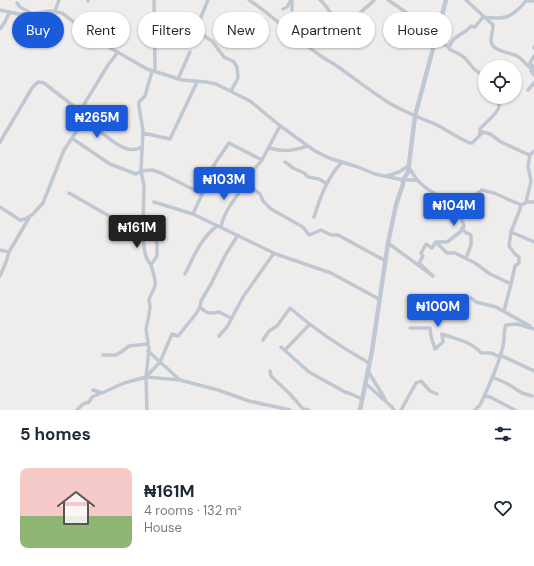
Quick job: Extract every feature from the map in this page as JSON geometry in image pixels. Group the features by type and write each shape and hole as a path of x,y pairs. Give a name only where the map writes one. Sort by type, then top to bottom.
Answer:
{"street":[{"path":"56,11 59,0"},
{"path":"147,410 146,377 148,344 146,329 150,307 149,299 155,289 156,282 151,265 145,254 143,226 144,186 141,171 143,133 139,107 153,71 154,0"},
{"path":"208,0 198,24 198,30 212,41 224,57 234,62 237,67 238,78 231,91"},
{"path":"249,0 275,18 321,57 333,63 390,104 436,125 470,143 472,143 483,132 487,132 501,142 530,154"},
{"path":"282,9 287,7 292,0"},
{"path":"292,0 292,10"},
{"path":"320,0 338,21 343,23 352,21 356,15 364,10 374,0"},
{"path":"388,0 406,12"},
{"path":"443,12 446,0"},
{"path":"466,0 493,25 491,42 494,47 519,58 534,69"},
{"path":"483,17 496,19 508,17 517,12 526,1 534,1"},
{"path":"17,2 20,7 28,12"},
{"path":"17,2 19,12"},
{"path":"0,10 12,13"},
{"path":"43,12 56,11 65,14 97,39 153,71 178,79 211,83 231,91 250,101 280,126 328,158 358,167 372,174 403,180 417,180"},
{"path":"0,29 9,12"},
{"path":"452,42 471,26 475,27 483,17"},
{"path":"360,410 368,371 388,243 403,180 408,172 415,116 433,48"},
{"path":"449,48 459,53 478,72"},
{"path":"118,52 108,65 80,111 79,118 82,123 86,123 115,144 131,149 139,149 142,147"},
{"path":"178,79 190,52"},
{"path":"534,56 530,63 534,69"},
{"path":"534,69 531,71 534,75"},
{"path":"0,142 32,88 38,82 44,83 80,111"},
{"path":"143,133 170,139 196,82"},
{"path":"528,90 534,83"},
{"path":"480,134 480,129 487,120 497,112 499,104"},
{"path":"0,276 6,262 8,252 31,216 43,203 64,150 73,139 82,123"},
{"path":"185,274 201,242 210,231 219,226 253,171 262,160 280,126"},
{"path":"73,139 110,164 136,174 141,171 152,170 202,194"},
{"path":"193,214 209,183 210,174 213,168 229,143 262,160"},
{"path":"268,148 286,151 308,146"},
{"path":"527,202 531,181 528,166 530,154 534,151"},
{"path":"285,162 308,177 319,179 327,184"},
{"path":"314,217 321,194 335,169 341,163"},
{"path":"386,177 399,172 408,166"},
{"path":"408,166 417,180 430,191 443,199 448,206 460,215 463,222 464,226 456,236 447,242 436,242"},
{"path":"246,184 260,194 263,201 271,209 303,227 309,235 321,230 331,235 338,235 386,260"},
{"path":"458,214 466,209 482,190 494,193 521,205"},
{"path":"69,193 118,221 139,230 143,226"},
{"path":"154,202 193,214 274,253 331,273 380,299"},
{"path":"504,311 515,266 519,263 519,258 509,246 511,232 521,205 527,202 534,202"},
{"path":"0,208 20,220 31,216"},
{"path":"143,226 154,237 157,243 157,256 151,265"},
{"path":"462,228 465,232 471,235 472,240 466,258"},
{"path":"511,232 534,242"},
{"path":"146,377 160,362 172,334 178,336 196,314 200,307 201,301 238,235"},
{"path":"388,243 433,276 419,263 423,256 421,253 426,244 432,248 436,242"},
{"path":"436,242 447,253 456,253 490,274 510,284"},
{"path":"0,250 8,252"},
{"path":"219,336 274,253"},
{"path":"471,298 476,302 496,307 534,329 517,324 506,325 500,356 480,405 475,410"},
{"path":"200,307 208,314 220,312 231,318"},
{"path":"263,340 269,331 277,326 290,308 309,325 335,343 369,363"},
{"path":"285,350 309,325"},
{"path":"410,328 430,328 431,336 436,349 443,342 442,334 466,342 481,352 492,353 534,371"},
{"path":"103,355 116,355 129,346 148,344"},
{"path":"281,347 309,372 345,392 362,399"},
{"path":"148,351 180,380"},
{"path":"270,371 271,376 303,409 309,410"},
{"path":"368,371 386,402"},
{"path":"77,410 83,404 89,402 92,397 101,392 124,383 146,377 180,380 218,390 249,402 290,410"},
{"path":"492,377 508,384 522,393 532,396"},
{"path":"401,410 416,383 421,381 430,391 437,394"},
{"path":"365,384 394,410"},
{"path":"92,390 101,392"},
{"path":"484,396 490,397 515,410"}]}
